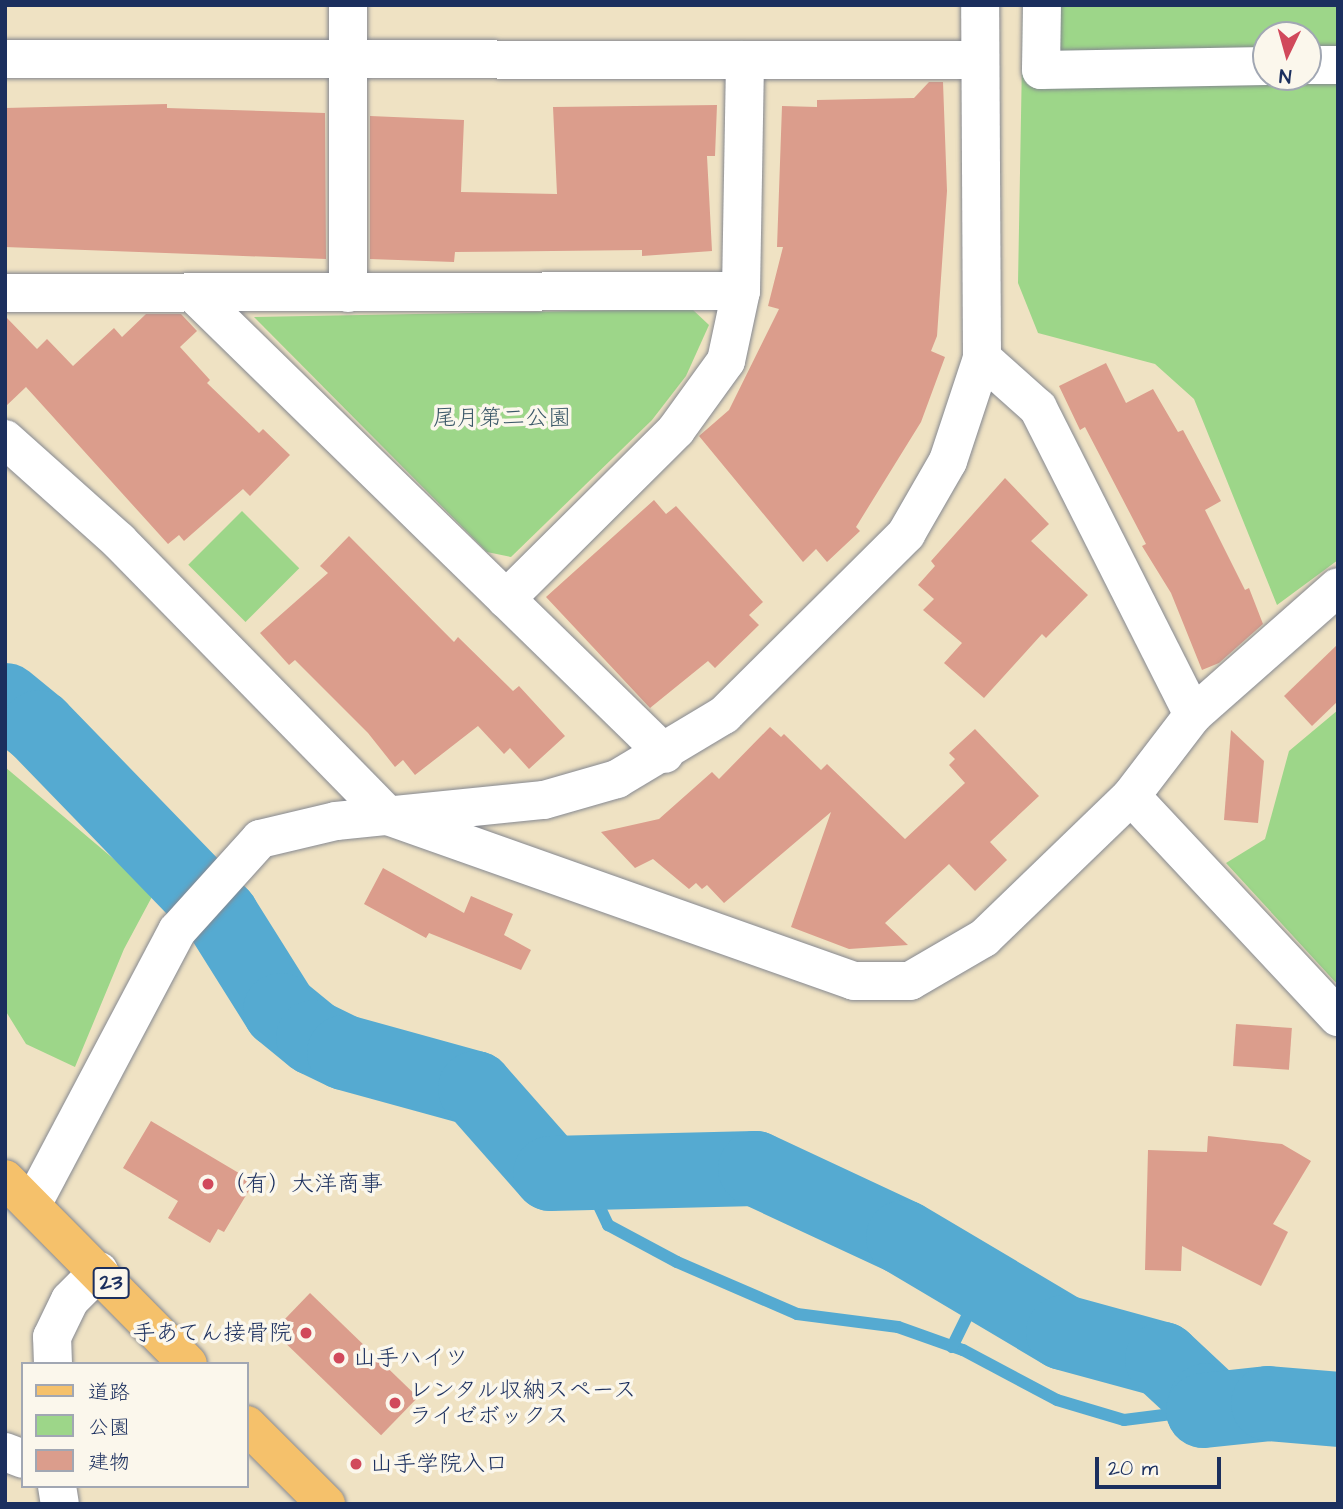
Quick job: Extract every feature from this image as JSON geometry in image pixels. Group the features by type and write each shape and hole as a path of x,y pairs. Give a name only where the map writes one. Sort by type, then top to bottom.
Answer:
{"main road":[{"name":"23","path":"5,1179 33,1203 186,1362"},
{"path":"248,1426 326,1504"}],"street":[{"path":"348,5 348,293"},
{"path":"33,1203 177,932 260,839 335,821 544,800 618,779 665,754 724,715 906,534 948,461 982,358 980,5"},
{"path":"1042,5 1041,70 1252,66"},
{"path":"5,60 980,60"},
{"path":"506,599 676,430 726,362 741,291 745,60"},
{"path":"5,293 194,295 741,291"},
{"path":"194,295 665,754"},
{"path":"982,358 1038,408 1193,715"},
{"path":"5,439 119,541 388,816 855,981 910,981 984,939 1131,796 1193,715 1338,587"},
{"path":"1131,796 1338,1017"},
{"path":"53,1362 52,1336 70,1300 99,1271"}],"green space":[{"path":"1023,5 1338,5 1338,560 1277,605 1194,399 1155,364 1038,333 1018,283"},
{"name":"尾月第二公園","path":"692,309 709,325 686,376 652,420 511,557 487,552 254,317"},
{"path":"242,511 299,568 246,622 188,565"},
{"path":"1338,710 1338,985 1226,863 1265,839 1289,751"},
{"path":"5,767 154,893 124,949 75,1067 26,1044 5,1010"}],"building":[{"path":"929,82 943,82 947,191 937,336 931,351 945,357 921,422 856,527 860,531 827,562 816,549 803,562 699,436 729,410 779,309 768,306 783,247 777,247 782,106 817,107 817,100 914,98"},
{"path":"167,104 167,108 325,113 326,259 5,247 5,108"},
{"path":"717,105 715,156 707,156 712,251 642,256 642,250 455,252 454,262 370,259 370,116 464,120 461,192 557,194 553,107"},
{"path":"146,314 181,314 197,331 180,347 210,380 207,383 259,433 263,429 290,455 250,496 243,489 184,541 179,535 168,544 26,387 5,407 5,316 37,349 47,339 73,366 114,328 122,337"},
{"path":"1106,363 1126,403 1153,389 1178,432 1183,430 1221,501 1205,510 1245,590 1249,588 1263,624 1219,663 1202,670 1171,593 1142,546 1146,544 1085,427 1080,430 1059,386"},
{"path":"1005,478 1049,524 1031,541 1088,595 1046,638 1042,634 984,698 944,663 962,643 923,610 934,599 918,585 935,566 931,561"},
{"path":"654,500 666,514 676,506 763,602 749,615 759,625 715,668 708,661 650,708 546,597"},
{"path":"349,536 454,642 458,637 513,691 519,686 565,736 529,769 510,748 504,754 478,726 415,775 403,760 395,767 368,733 295,660 289,665 260,633 328,573 320,566"},
{"path":"1338,644 1338,701 1312,726 1284,696"},
{"path":"770,727 781,737 784,734 821,770 827,764 905,839 965,783 949,765 955,759 949,753 975,729 1039,796 990,842 1007,860 975,891 949,864 885,923 908,945 849,949 791,927 831,812 724,903 707,885 702,889 696,883 689,889 653,859 635,868 601,832 659,819 712,772 719,779"},
{"path":"1231,730 1264,761 1258,823 1224,820"},
{"path":"383,868 464,913 471,896 513,914 504,935 531,950 521,970 429,933 426,938 364,904"},
{"path":"1236,1024 1292,1028 1289,1070 1233,1066"},
{"path":"151,1121 254,1182 224,1232 218,1229 210,1243 168,1218 178,1201 123,1168"},
{"path":"1208,1136 1282,1144 1311,1161 1273,1224 1288,1232 1261,1286 1182,1246 1181,1271 1145,1270 1148,1150 1207,1152"},
{"name":"山手ハイツ","path":"310,1293 418,1397 381,1435 273,1331"}],"waterway":[{"path":"5,700 38,727 221,916 280,1010 313,1037 344,1052 475,1088 550,1173 755,1168 903,1237 1063,1332 1162,1359 1206,1400 1203,1410 1268,1403 1338,1409"},
{"path":"583,1172 608,1225 677,1262 797,1314 898,1327 963,1350 1057,1400 1124,1420 1203,1410"},
{"path":"952,1347 983,1284"}],"place":[{"name":"（有）大洋商事","path":"208,1184"},
{"name":"手あてん接骨院","path":"306,1333"},
{"name":"山手ハイツ","path":"339,1358"},
{"name":"レンタル収納スペース ライゼボックス","path":"395,1403"},
{"name":"山手学院入口","path":"356,1464"}]}
